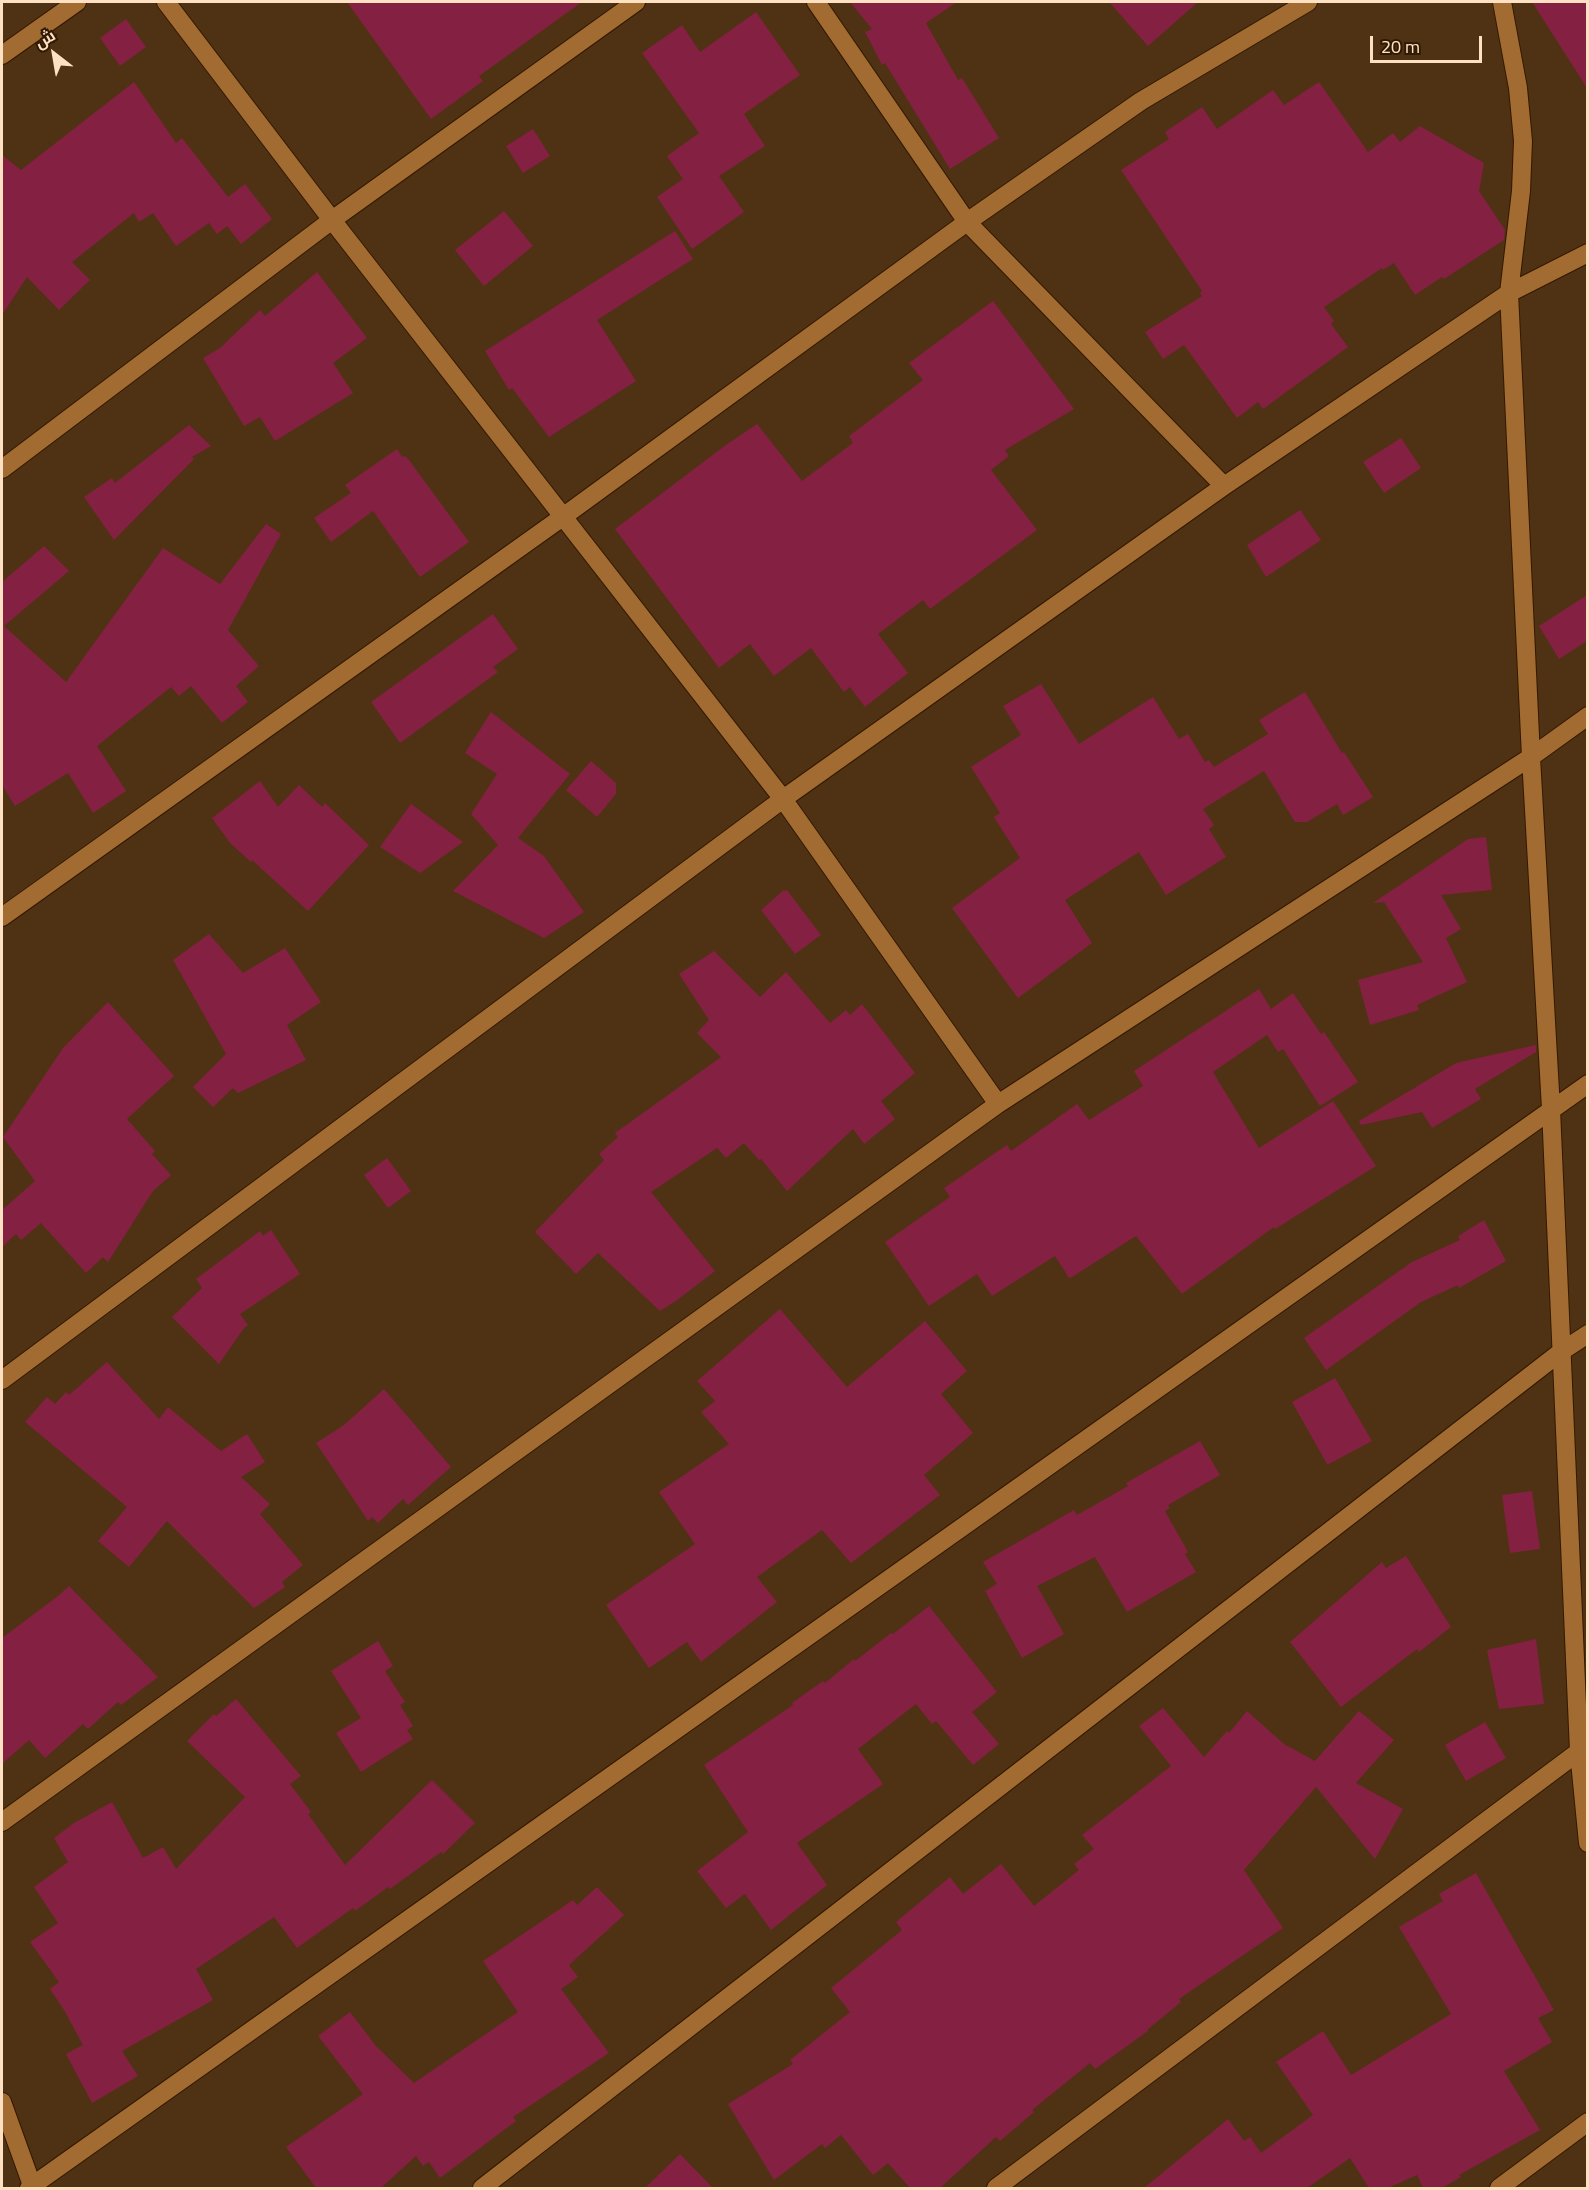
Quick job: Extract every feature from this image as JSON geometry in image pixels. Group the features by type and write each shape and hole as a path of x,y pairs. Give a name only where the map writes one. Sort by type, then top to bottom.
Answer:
{"street":[{"path":"2,55 77,2"},
{"path":"166,2 332,220 783,799 998,1104"},
{"path":"2,469 332,220 636,2"},
{"path":"816,2 967,222 1224,486"},
{"path":"2,917 564,516 967,222 1141,101 1308,2"},
{"path":"1502,2 1518,88 1523,141 1521,191 1509,293 1587,1844"},
{"path":"2,1380 783,799 1224,486 1509,293 1587,253"},
{"path":"2,1822 998,1104 1531,757 1587,716"},
{"path":"2,2102 32,2188 1587,1084"},
{"path":"482,2188 1562,1351 1587,1334"},
{"path":"996,2188 1583,1748"},
{"path":"1499,2188 1587,2122"}],"building":[{"path":"347,2 582,2 479,76 483,81 431,119"},
{"path":"850,2 957,2 926,23 958,80 962,78 999,138 950,169 885,63 882,65 865,32 872,29"},
{"path":"1109,2 1198,2 1148,46"},
{"path":"1532,2 1587,2 1587,88"},
{"path":"756,12 800,75 744,114 765,146 719,176 744,212 692,249 657,197 683,179 667,156 699,133 642,53 682,25 700,52"},
{"path":"126,19 146,47 120,66 100,38"},
{"path":"134,82 176,143 182,138 228,197 245,184 272,219 241,244 227,226 217,234 209,223 176,246 153,213 139,222 134,213 72,262 90,280 59,310 27,277 2,315 2,155 21,170"},
{"path":"1319,82 1368,152 1393,133 1400,142 1420,126 1484,163 1479,191 1505,230 1504,240 1415,295 1394,263 1383,270 1382,268 1324,307 1334,321 1331,324 1348,347 1263,409 1258,402 1237,418 1184,345 1163,359 1145,332 1202,296 1200,293 1202,291 1121,170 1169,139 1165,132 1202,107 1217,129 1273,90 1284,105"},
{"path":"533,129 550,156 523,173 506,146"},
{"path":"504,211 533,246 484,286 455,250"},
{"path":"675,231 693,259 597,320 636,381 549,437 512,388 509,390 485,351"},
{"path":"317,272 367,338 333,363 353,393 275,441 260,417 244,426 203,358 220,348 260,310 265,316"},
{"path":"993,301 1074,409 1005,450 1009,456 991,470 1037,530 930,609 923,600 878,634 908,673 865,707 850,687 844,692 811,648 774,676 750,644 719,668 615,529 757,424 802,481 853,443 849,436 923,380 909,363"},
{"path":"189,425 211,446 192,457 194,459 114,540 84,497 112,478 115,483"},
{"path":"1401,438 1421,468 1384,493 1363,462"},
{"path":"397,449 402,457 405,456 409,460 469,542 420,577 373,511 331,542 314,518 351,493 345,485"},
{"path":"1300,510 1321,540 1266,577 1247,545"},
{"path":"266,524 281,534 228,630 259,666 236,686 248,702 222,723 191,686 179,696 171,687 97,746 126,791 93,813 68,773 15,806 2,785 2,582 44,546 69,571 4,626 66,682 163,548 220,584"},
{"path":"1587,595 1587,641 1559,659 1539,626"},
{"path":"493,614 518,649 493,667 498,672 400,743 371,702"},
{"path":"1041,684 1079,744 1153,697 1179,739 1188,734 1205,762 1209,760 1214,767 1268,734 1259,720 1305,692 1342,753 1344,752 1373,797 1343,815 1337,804 1307,822 1295,822 1264,771 1203,809 1214,825 1209,829 1226,857 1166,895 1139,852 1065,900 1092,943 1018,998 952,908 1020,858 994,817 1000,813 971,767 1021,735 1003,706"},
{"path":"491,712 570,774 518,838 544,856 584,912 544,938 453,891 498,845 471,814 497,774 465,753"},
{"path":"591,761 616,783 616,794 597,817 566,790"},
{"path":"260,781 278,807 299,785 322,807 325,803 369,845 308,911 230,843 212,818"},
{"path":"411,804 463,842 420,873 380,847"},
{"path":"1486,837 1492,890 1441,895 1461,929 1446,938 1467,982 1417,1005 1419,1010 1370,1025 1358,980 1423,962 1384,902 1373,903 1468,839"},
{"path":"784,890 787,890 821,935 795,954 761,910"},
{"path":"209,934 243,973 285,948 321,1002 287,1025 306,1060 238,1093 233,1088 213,1107 193,1087 226,1054 173,960"},
{"path":"714,951 760,997 786,972 830,1023 846,1010 850,1015 862,1004 915,1073 881,1101 895,1119 864,1144 853,1129 787,1191 761,1159 759,1160 744,1143 726,1158 717,1148 651,1192 715,1271 660,1311 598,1253 576,1274 535,1232 604,1160 599,1154 618,1137 615,1133 721,1057 697,1033 709,1020 679,974"},
{"path":"1259,989 1271,1009 1293,993 1321,1034 1324,1032 1358,1082 1320,1106 1283,1049 1278,1052 1267,1035 1213,1072 1259,1148 1333,1101 1376,1166 1275,1229 1274,1227 1182,1294 1136,1236 1072,1277 1069,1278 1055,1256 992,1296 977,1274 929,1306 885,1242 950,1197 944,1188 1007,1145 1011,1151 1077,1104 1089,1120 1143,1086 1134,1071"},
{"path":"108,1002 174,1076 127,1119 155,1151 152,1154 171,1175 153,1191 108,1262 103,1257 86,1273 41,1223 21,1240 16,1234 2,1247 2,1210 35,1181 3,1137 63,1048"},
{"path":"1536,1045 1536,1052 1475,1089 1481,1099 1432,1128 1422,1112 1361,1125 1359,1121 1456,1063"},
{"path":"387,1158 411,1191 388,1208 364,1175"},
{"path":"1484,1220 1506,1261 1459,1288 1458,1285 1421,1302 1326,1370 1304,1338 1412,1262 1460,1240 1458,1236"},
{"path":"271,1230 300,1274 240,1314 248,1325 219,1364 172,1317 202,1288 196,1279 260,1231 263,1236"},
{"path":"780,1309 847,1387 925,1321 967,1371 941,1394 973,1433 924,1475 940,1495 851,1563 822,1530 757,1577 777,1602 701,1662 687,1642 649,1668 606,1605 695,1544 659,1492 729,1444 701,1412 715,1401 697,1381"},
{"path":"107,1362 159,1419 168,1407 221,1451 247,1434 265,1462 241,1477 270,1504 260,1514 303,1565 282,1582 285,1587 254,1608 167,1521 129,1567 98,1541 127,1507 25,1422 47,1397 55,1404 66,1392 69,1395"},
{"path":"1335,1378 1372,1441 1327,1464 1292,1402"},
{"path":"384,1389 451,1467 408,1505 403,1499 378,1523 372,1517 368,1521 316,1443 344,1425"},
{"path":"1200,1441 1220,1475 1168,1505 1170,1508 1165,1511 1188,1552 1185,1554 1196,1572 1127,1612 1095,1557 1037,1586 1064,1634 1022,1658 985,1591 997,1584 983,1562 1074,1510 1077,1515 1128,1486 1126,1483"},
{"path":"1532,1491 1540,1549 1510,1553 1502,1495"},
{"path":"1406,1556 1451,1627 1419,1652 1417,1649 1341,1707 1290,1642 1382,1562 1386,1568"},
{"path":"69,1586 158,1677 121,1705 118,1702 88,1729 83,1724 45,1758 29,1740 2,1764 2,1638"},
{"path":"929,1606 997,1692 972,1712 999,1744 973,1765 936,1721 932,1724 916,1704 858,1749 883,1784 797,1843 827,1885 771,1930 745,1894 726,1908 697,1871 748,1832 704,1765 793,1705 792,1703 823,1681 825,1683 854,1659 855,1661"},
{"path":"1536,1639 1544,1704 1499,1709 1487,1650"},
{"path":"378,1641 393,1666 385,1671 405,1702 400,1705 413,1726 407,1730 413,1739 361,1772 336,1733 361,1718 331,1671"},
{"path":"236,1699 301,1776 290,1784 311,1812 308,1814 345,1865 432,1780 475,1823 443,1854 441,1852 355,1911 353,1908 297,1948 274,1917 196,1969 213,2000 122,2051 138,2076 92,2103 66,2054 83,2045 50,1989 59,1982 30,1942 58,1923 34,1887 68,1862 54,1838 74,1823 112,1802 143,1858 163,1847 176,1869 245,1797 187,1741 214,1714 216,1716"},
{"path":"1163,1708 1204,1757 1227,1731 1229,1733 1247,1711 1284,1744 1315,1761 1359,1711 1394,1740 1356,1783 1403,1809 1375,1859 1316,1787 1244,1870 1283,1928 1179,1999 1181,2002 1148,2031 1095,2069 1090,2063 1032,2110 1034,2112 1000,2141 996,2137 940,2188 910,2188 888,2163 873,2175 841,2135 825,2148 822,2144 774,2180 728,2104 793,2064 790,2060 850,2012 831,1988 902,1930 896,1922 950,1877 963,1894 1001,1864 1034,1906 1079,1870 1074,1864 1094,1849 1082,1835 1171,1766 1139,1726"},
{"path":"1485,1722 1506,1758 1466,1781 1445,1745"},
{"path":"1476,1873 1554,2010 1538,2018 1552,2042 1504,2071 1540,2130 1459,2175 1461,2177 1442,2188 1423,2188 1417,2175 1388,2188 1369,2188 1350,2158 1307,2188 1144,2188 1228,2119 1244,2141 1250,2137 1261,2153 1313,2115 1276,2062 1323,2031 1351,2075 1451,2014 1399,1927 1443,1901 1439,1894"},
{"path":"597,1887 624,1915 569,1965 578,1977 561,1989 609,2053 513,2117 516,2121 440,2178 429,2162 423,2166 416,2156 381,2188 316,2188 286,2147 363,2094 318,2036 350,2012 376,2046 414,2083 518,2012 483,1961 573,1900 577,1905"},
{"path":"680,2154 713,2188 645,2188"}]}
